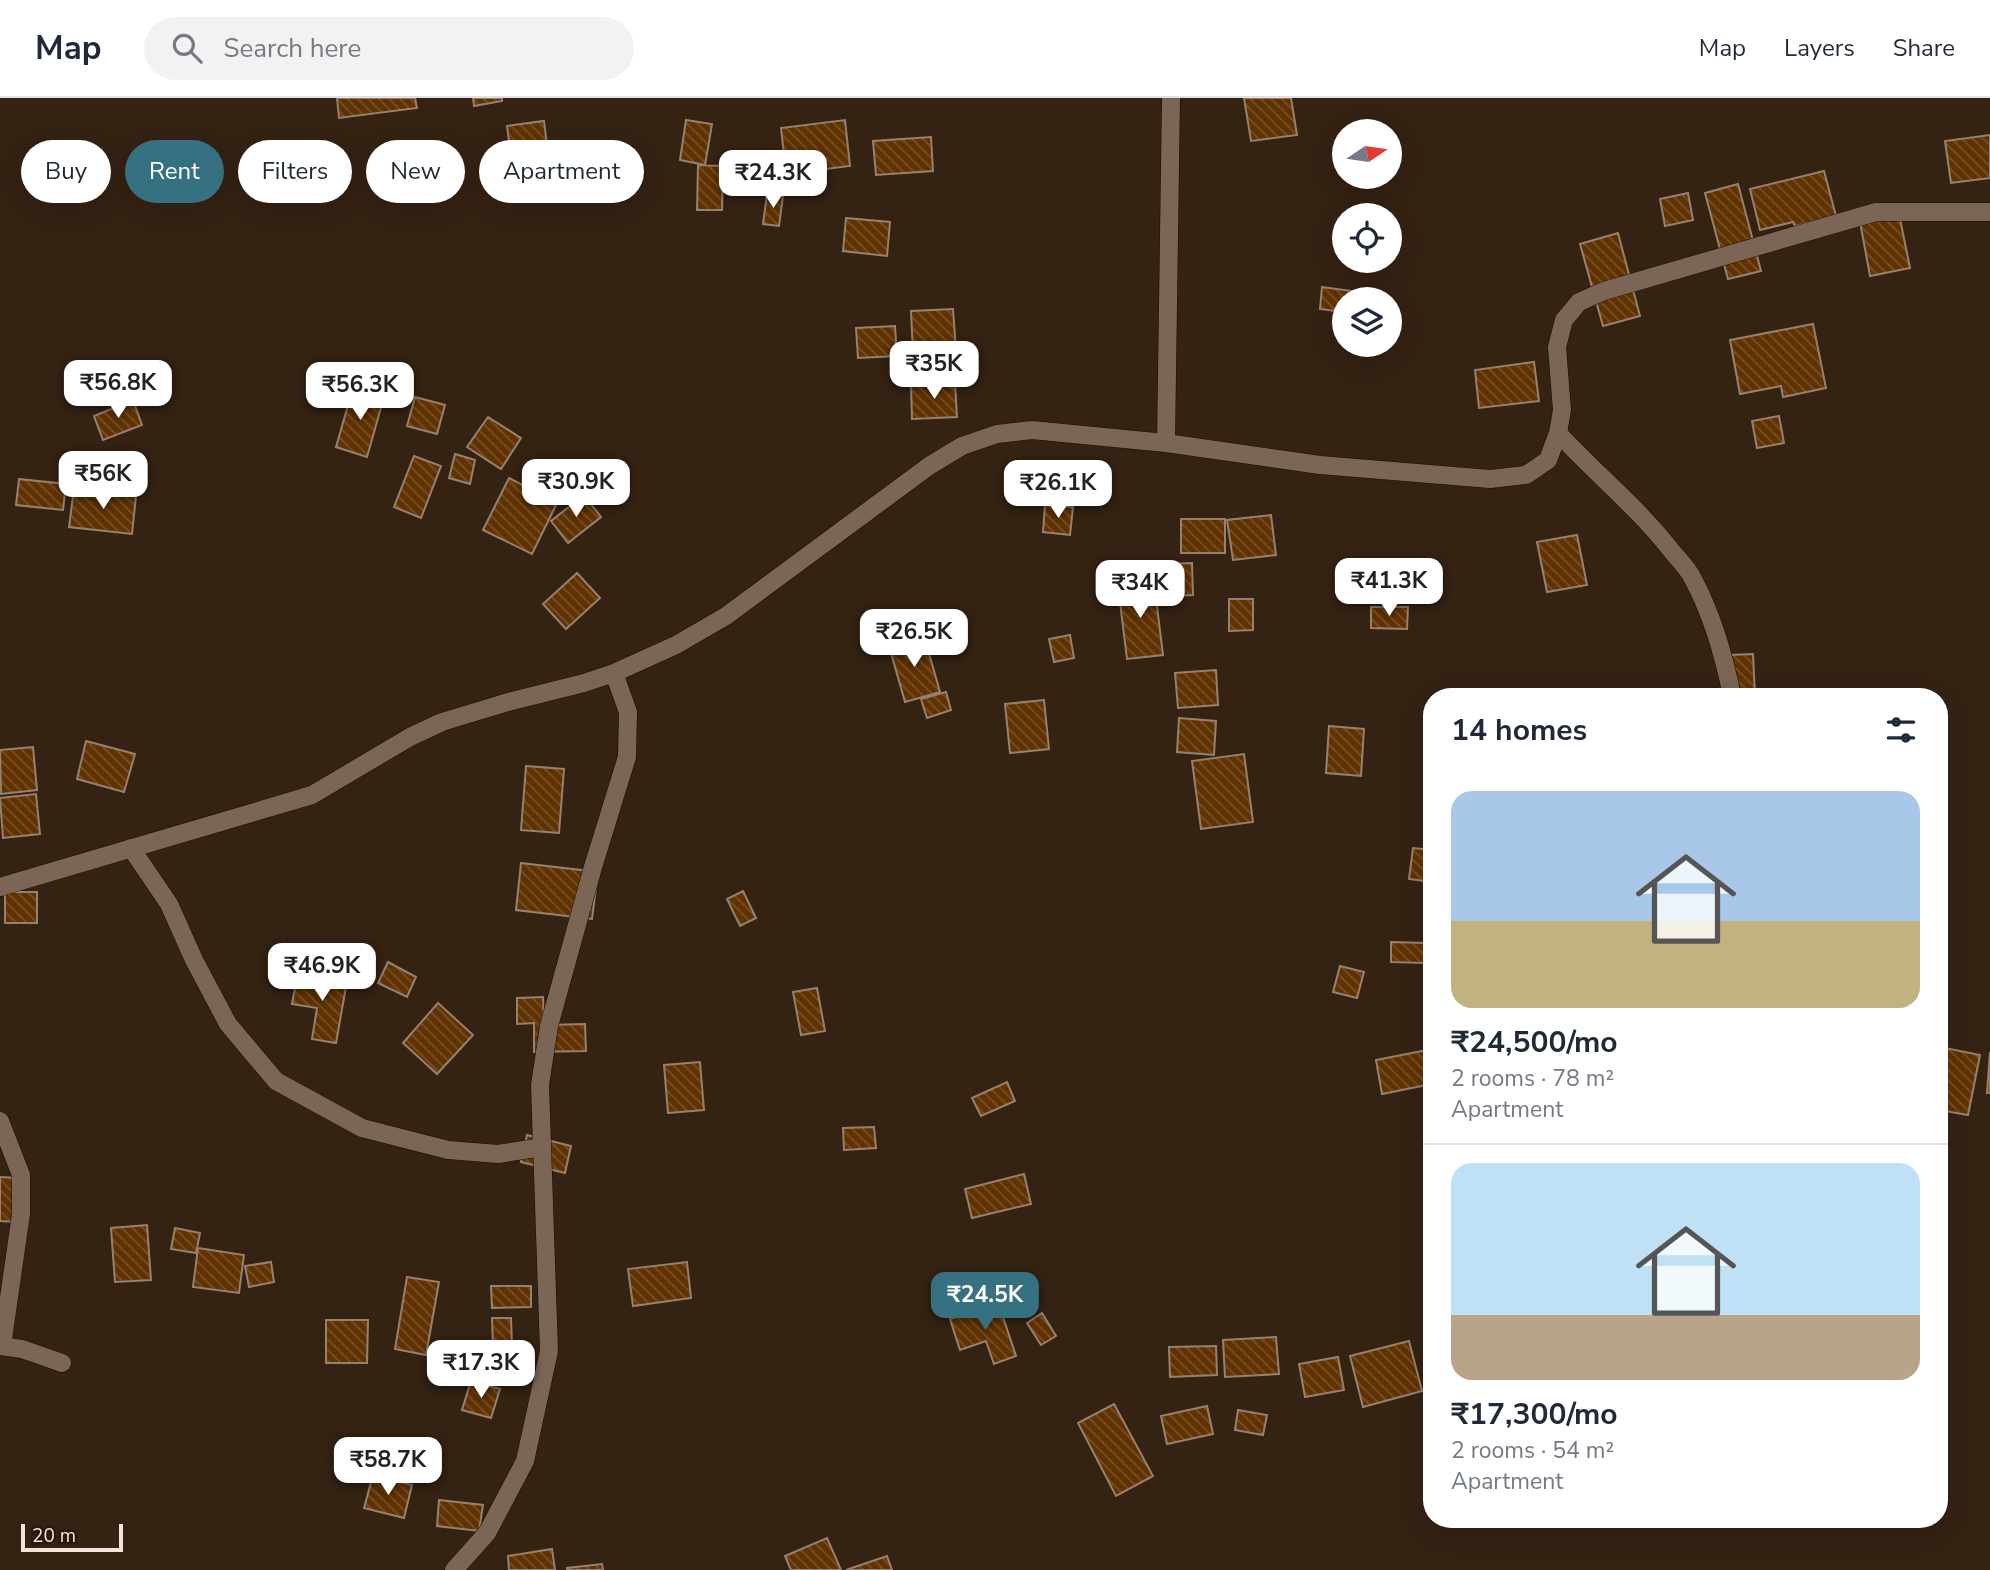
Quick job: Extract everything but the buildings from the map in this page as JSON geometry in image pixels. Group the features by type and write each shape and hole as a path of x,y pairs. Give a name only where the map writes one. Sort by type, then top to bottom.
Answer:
{"street":[{"path":"1166,443 1171,98"},
{"path":"0,887 312,795 410,737 442,722 614,673 676,645 726,616 929,466 962,446 997,434 1032,430 1166,443 1320,465 1490,479 1526,475 1548,460 1558,433 1562,410 1557,347 1564,320 1579,302 1604,292 1876,212 1990,212"},
{"path":"1558,433 1592,470 1648,521 1692,576 1711,616 1730,688"},
{"path":"454,1570 487,1533 525,1461 549,1351 540,1086 549,1026 627,757 628,712 614,673"},
{"path":"131,848 169,904 194,960 228,1024 276,1082 362,1128 448,1150 498,1154 542,1147"},
{"path":"0,1121 20,1175 21,1214 1,1346 22,1349 62,1363"}]}
